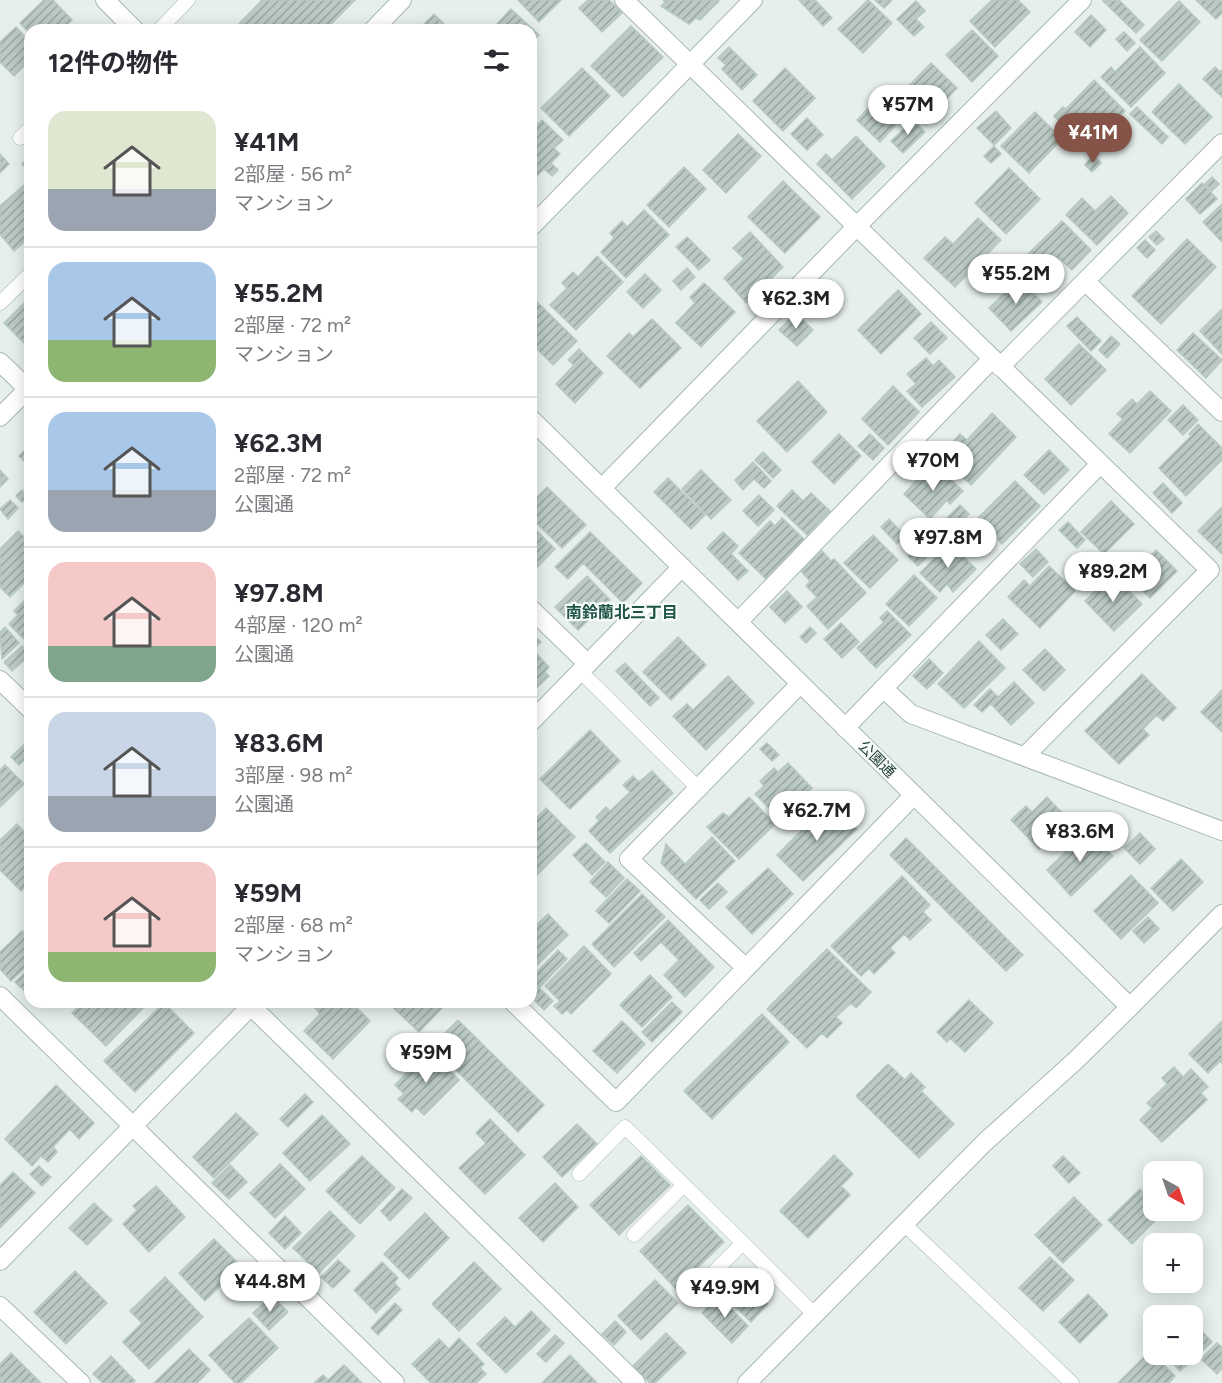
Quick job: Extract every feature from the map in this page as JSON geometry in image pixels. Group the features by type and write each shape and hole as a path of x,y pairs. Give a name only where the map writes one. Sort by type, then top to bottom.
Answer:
{"street":[{"path":"105,0 127,24"},
{"path":"379,24 402,0"},
{"path":"624,0 858,225 996,363 1210,570 1025,756"},
{"path":"537,221 753,0"},
{"path":"602,488 858,225 1082,0"},
{"path":"738,622 996,363 1086,282 1222,143"},
{"path":"1086,282 1222,412"},
{"path":"0,362 24,384"},
{"path":"0,417 24,393"},
{"name":"公園通","path":"537,425 1130,1007"},
{"path":"845,728 1100,464"},
{"path":"537,716 682,567"},
{"path":"537,616 584,668"},
{"path":"0,680 24,703"},
{"path":"746,968 629,859 800,684"},
{"path":"883,688 911,714 1222,831"},
{"path":"519,1008 616,1102 914,795"},
{"path":"747,1383 985,1142 1076,1061 1222,914"},
{"path":"0,996 395,1383"},
{"path":"0,1261 249,1008"},
{"path":"257,1008 636,1383"},
{"path":"0,1306 81,1383"}],"lane":[{"path":"165,24 188,0"},
{"path":"20,138 24,134"},
{"path":"0,303 24,280"},
{"path":"584,668 698,788"},
{"path":"579,1174 625,1127 815,1315"},
{"path":"634,1235 684,1185"},
{"path":"904,1224 1072,1383"},
{"path":"698,1288 743,1243"}],"building":[{"path":"44,0 53,0 72,20 68,24 24,24 24,27 20,23"},
{"path":"262,0 355,0 331,24 239,24"},
{"path":"518,0 561,0 539,22"},
{"path":"588,0 609,0 622,13 602,32 579,8"},
{"path":"663,0 719,1 700,20 696,18 689,24 661,6 665,2"},
{"path":"799,0 815,0 832,18 823,26"},
{"path":"868,0 892,23 863,53 838,29"},
{"path":"875,0 892,0 884,8"},
{"path":"992,0 1018,0 1030,12 995,47 970,21"},
{"path":"1119,0 1144,25 1136,33 1103,1"},
{"path":"1196,0 1222,0 1222,13 1216,19"},
{"path":"916,1 925,11 916,19 924,27 914,36 897,19"},
{"path":"1179,1 1200,22 1162,61 1140,40"},
{"path":"511,9 527,24 497,24"},
{"path":"434,14 444,24 424,24"},
{"path":"1091,15 1106,30 1090,47 1075,32"},
{"path":"631,26 663,57 623,97 591,66"},
{"path":"16,27 24,36 24,66 14,76 0,62 0,42"},
{"path":"972,30 998,56 972,82 946,55"},
{"path":"1124,32 1135,43 1127,51 1116,39"},
{"path":"729,47 757,75 742,90 722,69 726,65 718,58"},
{"path":"1140,47 1165,73 1131,107 1101,77 1111,67 1115,72"},
{"path":"931,63 957,88 924,123 898,97"},
{"path":"1215,67 1220,72 1222,70 1222,97 1203,79"},
{"path":"582,68 610,96 569,136 541,108"},
{"path":"785,68 815,98 783,131 753,101"},
{"path":"1094,80 1125,111 1087,149 1054,116 1063,107 1066,109"},
{"path":"1179,84 1212,117 1185,144 1152,112"},
{"path":"884,92 906,114 880,142 857,120"},
{"path":"1137,107 1168,137 1162,144 1130,114"},
{"path":"996,111 1011,128 994,145 977,128"},
{"path":"1035,112 1062,139 1029,173 1001,146"},
{"path":"807,118 823,135 807,150 791,134"},
{"path":"542,120 563,140 554,148 560,154 551,163 558,170 552,176 544,169 537,176 537,125"},
{"path":"913,120 925,132 903,153 891,141"},
{"path":"738,134 761,156 726,193 703,170"},
{"path":"856,136 885,166 852,199 817,164 826,154 832,160"},
{"path":"994,146 1001,154 991,163 984,156"},
{"path":"0,154 9,164 0,173"},
{"path":"1093,155 1101,163 1092,172 1085,165"},
{"path":"684,167 706,189 669,227 647,205"},
{"path":"1009,168 1040,199 1006,234 975,203"},
{"path":"1212,177 1219,184 1212,191 1205,184"},
{"path":"783,181 820,217 785,253 748,217"},
{"path":"1202,183 1217,199 1200,214 1186,199"},
{"path":"24,185 24,242 14,251 0,234 0,206"},
{"path":"1111,196 1128,213 1097,245 1066,215 1082,198 1095,211"},
{"path":"1222,204 1222,242 1203,222"},
{"path":"644,210 669,235 626,278 601,252 614,238 610,233 622,221 627,227"},
{"path":"978,218 1001,240 955,287 924,258 945,237 953,244"},
{"path":"1062,221 1091,250 1072,270 1059,258 1046,271 1028,254"},
{"path":"1156,231 1164,239 1157,245 1149,237"},
{"path":"750,232 783,267 746,303 724,278 744,259 733,248"},
{"path":"687,237 710,260 699,270 676,247"},
{"path":"1187,239 1216,267 1161,324 1132,296"},
{"path":"1145,240 1155,250 1147,258 1137,248"},
{"path":"597,256 623,282 576,330 550,305 567,288 562,283 573,272 578,277"},
{"path":"687,268 695,277 681,290 673,281"},
{"path":"645,274 661,290 643,308 627,292"},
{"path":"1020,279 1042,302 1011,331 989,308"},
{"path":"704,283 735,312 701,347 676,323 695,303 690,297"},
{"path":"898,290 921,314 881,354 858,330"},
{"path":"537,302 577,341 553,365 537,349"},
{"path":"24,303 24,343 4,323"},
{"path":"1222,309 1222,354 1200,331"},
{"path":"796,313 813,330 797,346 779,330"},
{"path":"1077,317 1101,341 1091,351 1067,326"},
{"path":"652,319 681,348 640,388 607,356 629,333 633,337"},
{"path":"931,322 947,338 930,354 914,338"},
{"path":"1193,333 1222,360 1206,378 1177,350"},
{"path":"1111,336 1120,344 1107,358 1099,350"},
{"path":"1079,344 1106,370 1071,405 1045,379"},
{"path":"579,349 603,373 575,403 556,384 574,365 568,360"},
{"path":"926,358 933,366 939,360 955,377 922,407 907,391 916,384 907,374"},
{"path":"798,381 827,412 787,452 757,421"},
{"path":"893,386 919,412 888,445 862,419"},
{"path":"1150,391 1171,411 1130,453 1109,434 1123,419 1117,414 1132,399 1137,404"},
{"path":"1183,405 1198,420 1183,435 1168,420"},
{"path":"992,413 1016,437 971,485 946,462 958,449 952,443 960,434 967,440"},
{"path":"1198,424 1222,448 1222,460 1186,496 1159,468 1191,436 1189,434"},
{"path":"839,434 861,456 834,484 812,462"},
{"path":"870,434 884,448 873,460 858,446"},
{"path":"1049,450 1069,470 1044,494 1024,475"},
{"path":"24,451 24,461 19,456"},
{"path":"763,452 781,470 773,478 755,460"},
{"path":"753,462 771,481 764,488 754,479 743,490 735,480"},
{"path":"938,468 963,491 950,504 947,500 930,519 904,494 925,471 930,476"},
{"path":"0,470 8,479 0,487"},
{"path":"701,470 731,500 711,519 682,489"},
{"path":"668,478 705,515 691,529 654,492"},
{"path":"1015,481 1040,506 1002,544 977,519"},
{"path":"1163,483 1182,503 1172,513 1153,493"},
{"path":"547,487 586,525 562,548 537,524 537,497"},
{"path":"22,490 24,500 22,502 16,496"},
{"path":"792,490 803,501 811,493 830,511 807,535 777,506"},
{"path":"759,495 774,510 758,526 743,511"},
{"path":"10,500 18,508 8,519 0,509"},
{"path":"1111,501 1134,524 1104,554 1081,532"},
{"path":"960,505 969,514 950,533 941,524"},
{"path":"1222,507 1222,554 1198,531"},
{"path":"782,518 805,540 766,579 739,553 770,521 775,526"},
{"path":"889,519 905,536 897,544 881,527"},
{"path":"1068,522 1085,540 1077,548 1059,530"},
{"path":"922,523 929,530 920,539 913,531"},
{"path":"18,531 24,537 24,583 10,597 0,587 0,549"},
{"path":"537,531 555,549 537,568"},
{"path":"590,532 642,583 623,603 583,563 568,579 555,567"},
{"path":"723,532 738,546 731,554 748,571 738,580 707,548"},
{"path":"873,535 898,560 870,588 844,563"},
{"path":"950,543 976,569 953,592 947,584 940,592 920,573"},
{"path":"917,549 926,558 918,566 908,556"},
{"path":"1036,549 1048,562 1033,577 1020,564"},
{"path":"1156,550 1177,571 1150,598 1129,577"},
{"path":"822,551 831,561 834,559 866,593 828,629 807,606 817,597 806,586 810,581 801,571"},
{"path":"1049,566 1075,591 1040,628 1008,597 1024,580 1030,586"},
{"path":"1112,574 1142,604 1114,631 1085,601"},
{"path":"914,575 937,598 909,626 886,604"},
{"path":"587,576 610,600 578,630 555,607"},
{"path":"787,591 802,607 785,623 770,607"},
{"path":"24,601 24,639 9,624 18,615 14,611"},
{"path":"887,611 911,635 876,668 857,648 884,622 880,618"},
{"path":"1003,619 1018,634 1001,650 986,635"},
{"path":"841,623 859,642 842,658 824,639"},
{"path":"5,627 19,643 2,659 0,632"},
{"path":"810,627 816,633 806,643 800,637"},
{"path":"678,637 706,665 671,700 643,672"},
{"path":"979,641 1005,668 964,708 938,684"},
{"path":"22,646 24,648 24,660 12,671 4,662"},
{"path":"1045,649 1065,670 1044,691 1023,670"},
{"path":"537,654 549,667 545,672 549,676 537,687"},
{"path":"929,659 943,673 927,689 913,676"},
{"path":"625,663 659,698 650,706 616,671"},
{"path":"1142,674 1176,708 1163,721 1157,715 1143,729 1149,735 1119,764 1085,731"},
{"path":"728,676 754,703 706,750 673,716 687,704 693,710"},
{"path":"1014,682 1034,703 1011,725 991,704"},
{"path":"990,689 998,697 982,712 974,705"},
{"path":"1222,690 1222,732 1201,712"},
{"path":"590,730 620,761 570,809 540,779"},
{"path":"767,743 779,755 772,761 760,749"},
{"path":"24,745 24,760 19,765 11,757"},
{"path":"788,763 812,788 780,819 755,794 764,786 760,781 774,768 778,772"},
{"path":"5,765 24,784 0,807 0,770"},
{"path":"652,771 673,793 610,853 589,831 599,821 596,817 606,807 610,811 630,792 623,785 633,776 639,782"},
{"path":"749,797 775,824 739,859 707,827 723,813 729,817"},
{"path":"1047,797 1069,820 1039,849 1011,820 1026,806 1032,812"},
{"path":"830,802 857,829 803,881 777,855"},
{"path":"546,808 575,837 537,875 537,818"},
{"path":"17,824 24,832 24,888 21,891 0,870 0,840"},
{"path":"1088,830 1113,856 1071,896 1047,870"},
{"path":"1140,833 1155,849 1140,864 1124,848"},
{"path":"712,837 735,861 696,899 661,863 666,844 685,864"},
{"path":"906,838 1023,955 1006,971 890,855"},
{"path":"586,843 605,862 592,875 573,855"},
{"path":"1181,859 1203,882 1173,911 1151,888"},
{"path":"608,862 624,878 606,897 590,882"},
{"path":"768,868 793,894 752,934 726,907"},
{"path":"1131,875 1158,903 1121,939 1094,911"},
{"path":"902,876 930,905 923,912 931,920 910,940 904,934 890,948 895,953 874,974 869,968 861,976 831,946"},
{"path":"627,879 640,891 609,923 596,911"},
{"path":"718,883 727,892 709,909 700,900"},
{"path":"642,894 665,917 614,967 592,944"},
{"path":"548,914 568,935 537,965 537,924"},
{"path":"1148,917 1159,929 1144,943 1133,931"},
{"path":"668,920 714,967 685,997 664,975 679,960 661,942 641,961 634,953"},
{"path":"22,931 24,933 24,969 11,981 0,969 0,952"},
{"path":"584,946 611,974 571,1014 567,1010 562,1014 554,1006 560,1001 545,986"},
{"path":"827,949 871,992 856,1008 851,1003 836,1017 842,1023 827,1038 822,1033 807,1048 767,1009"},
{"path":"558,950 567,959 539,988 553,1001 544,1010 537,1003 537,972"},
{"path":"24,974 24,990 15,982"},
{"path":"650,975 672,997 642,1027 620,1005"},
{"path":"969,1000 993,1023 965,1052 950,1038 947,1042 937,1032"},
{"path":"672,1002 682,1012 652,1042 642,1032"},
{"path":"77,1008 143,1008 106,1046 72,1013"},
{"path":"159,1008 169,1008 194,1033 135,1092 104,1061"},
{"path":"315,1008 357,1008 370,1021 333,1059 304,1031 320,1014"},
{"path":"393,1008 442,1008 419,1032"},
{"path":"762,1014 789,1042 712,1119 684,1091"},
{"path":"458,1020 544,1105 518,1132 432,1046"},
{"path":"622,1021 645,1044 617,1073 593,1051"},
{"path":"1222,1021 1222,1063 1220,1061 1208,1073 1189,1054"},
{"path":"429,1050 459,1080 424,1115 416,1107 412,1112 398,1099 404,1094 395,1085"},
{"path":"888,1064 905,1080 911,1073 925,1087 921,1091 954,1124 919,1158 856,1096"},
{"path":"1174,1067 1183,1077 1191,1069 1208,1087 1201,1093 1207,1100 1162,1142 1140,1120 1152,1108 1147,1103 1167,1084 1162,1078"},
{"path":"56,1085 94,1123 79,1139 70,1129 53,1147 57,1152 48,1162 41,1156 32,1166 5,1139"},
{"path":"305,1094 313,1102 288,1127 280,1119"},
{"path":"236,1113 258,1134 214,1178 193,1157"},
{"path":"322,1115 350,1144 310,1181 283,1153"},
{"path":"490,1119 525,1155 485,1194 459,1168 486,1143 476,1133"},
{"path":"577,1124 597,1144 562,1177 543,1157"},
{"path":"834,1155 853,1174 841,1186 850,1195 808,1238 780,1211"},
{"path":"362,1156 395,1188 360,1224 326,1191"},
{"path":"641,1156 670,1185 619,1235 590,1205"},
{"path":"1063,1156 1080,1173 1069,1183 1053,1166"},
{"path":"280,1164 305,1189 275,1218 250,1193"},
{"path":"230,1165 247,1182 229,1199 212,1183"},
{"path":"39,1166 45,1172 36,1180 30,1174"},
{"path":"13,1172 35,1193 0,1228 0,1185"},
{"path":"45,1172 51,1177 42,1186 36,1180"},
{"path":"555,1183 578,1207 543,1242 519,1218"},
{"path":"156,1186 185,1217 149,1252 123,1224 137,1210 133,1206"},
{"path":"402,1189 412,1198 390,1221 381,1211"},
{"path":"1140,1189 1143,1192 1143,1221 1155,1221 1132,1244 1108,1220"},
{"path":"1074,1197 1102,1225 1063,1263 1035,1235"},
{"path":"94,1203 112,1220 87,1245 69,1228"},
{"path":"688,1205 724,1242 676,1289 640,1251"},
{"path":"330,1211 355,1236 319,1273 293,1248"},
{"path":"425,1213 449,1238 409,1279 384,1254"},
{"path":"285,1216 301,1233 285,1249 269,1233"},
{"path":"214,1239 241,1266 205,1301 179,1273"},
{"path":"1050,1257 1074,1280 1043,1311 1019,1288"},
{"path":"338,1260 350,1271 333,1288 321,1277"},
{"path":"382,1262 398,1278 394,1283 400,1289 376,1313 354,1290"},
{"path":"474,1262 501,1289 459,1331 432,1304"},
{"path":"75,1271 107,1303 66,1344 34,1312"},
{"path":"738,1275 768,1304 751,1322 721,1293"},
{"path":"165,1277 203,1317 149,1369 123,1342 142,1323 130,1311"},
{"path":"655,1280 678,1303 641,1340 618,1316"},
{"path":"1088,1294 1108,1315 1080,1343 1059,1322"},
{"path":"272,1296 288,1312 269,1330 253,1313"},
{"path":"719,1296 748,1326 732,1343 702,1313"},
{"path":"395,1303 402,1310 378,1335 371,1328"},
{"path":"531,1311 550,1330 506,1373 477,1344 505,1317 515,1327"},
{"path":"249,1318 278,1348 241,1383 235,1383 209,1355"},
{"path":"615,1321 626,1332 614,1345 602,1334"},
{"path":"666,1333 686,1353 655,1383 650,1383 633,1366"},
{"path":"1203,1333 1212,1342 1203,1350"},
{"path":"555,1335 564,1343 546,1362 537,1354"},
{"path":"459,1338 484,1364 480,1368 486,1374 476,1383 431,1383 412,1364 439,1339 449,1349"},
{"path":"1217,1343 1222,1347 1222,1368 1217,1374 1203,1361 1203,1357"},
{"path":"189,1349 210,1370 197,1383 154,1383"},
{"path":"11,1353 41,1383 0,1383 0,1364"},
{"path":"570,1355 597,1383 542,1383"},
{"path":"111,1356 135,1381 133,1383 103,1383 93,1374"},
{"path":"1143,1358 1143,1365 1164,1365 1175,1376 1169,1383 1118,1383"},
{"path":"344,1365 362,1383 314,1383 323,1375 328,1380"},
{"path":"1174,1365 1187,1365 1180,1371"}],"district":[{"name":"南鈴蘭北三丁目","path":"622,612"}]}
